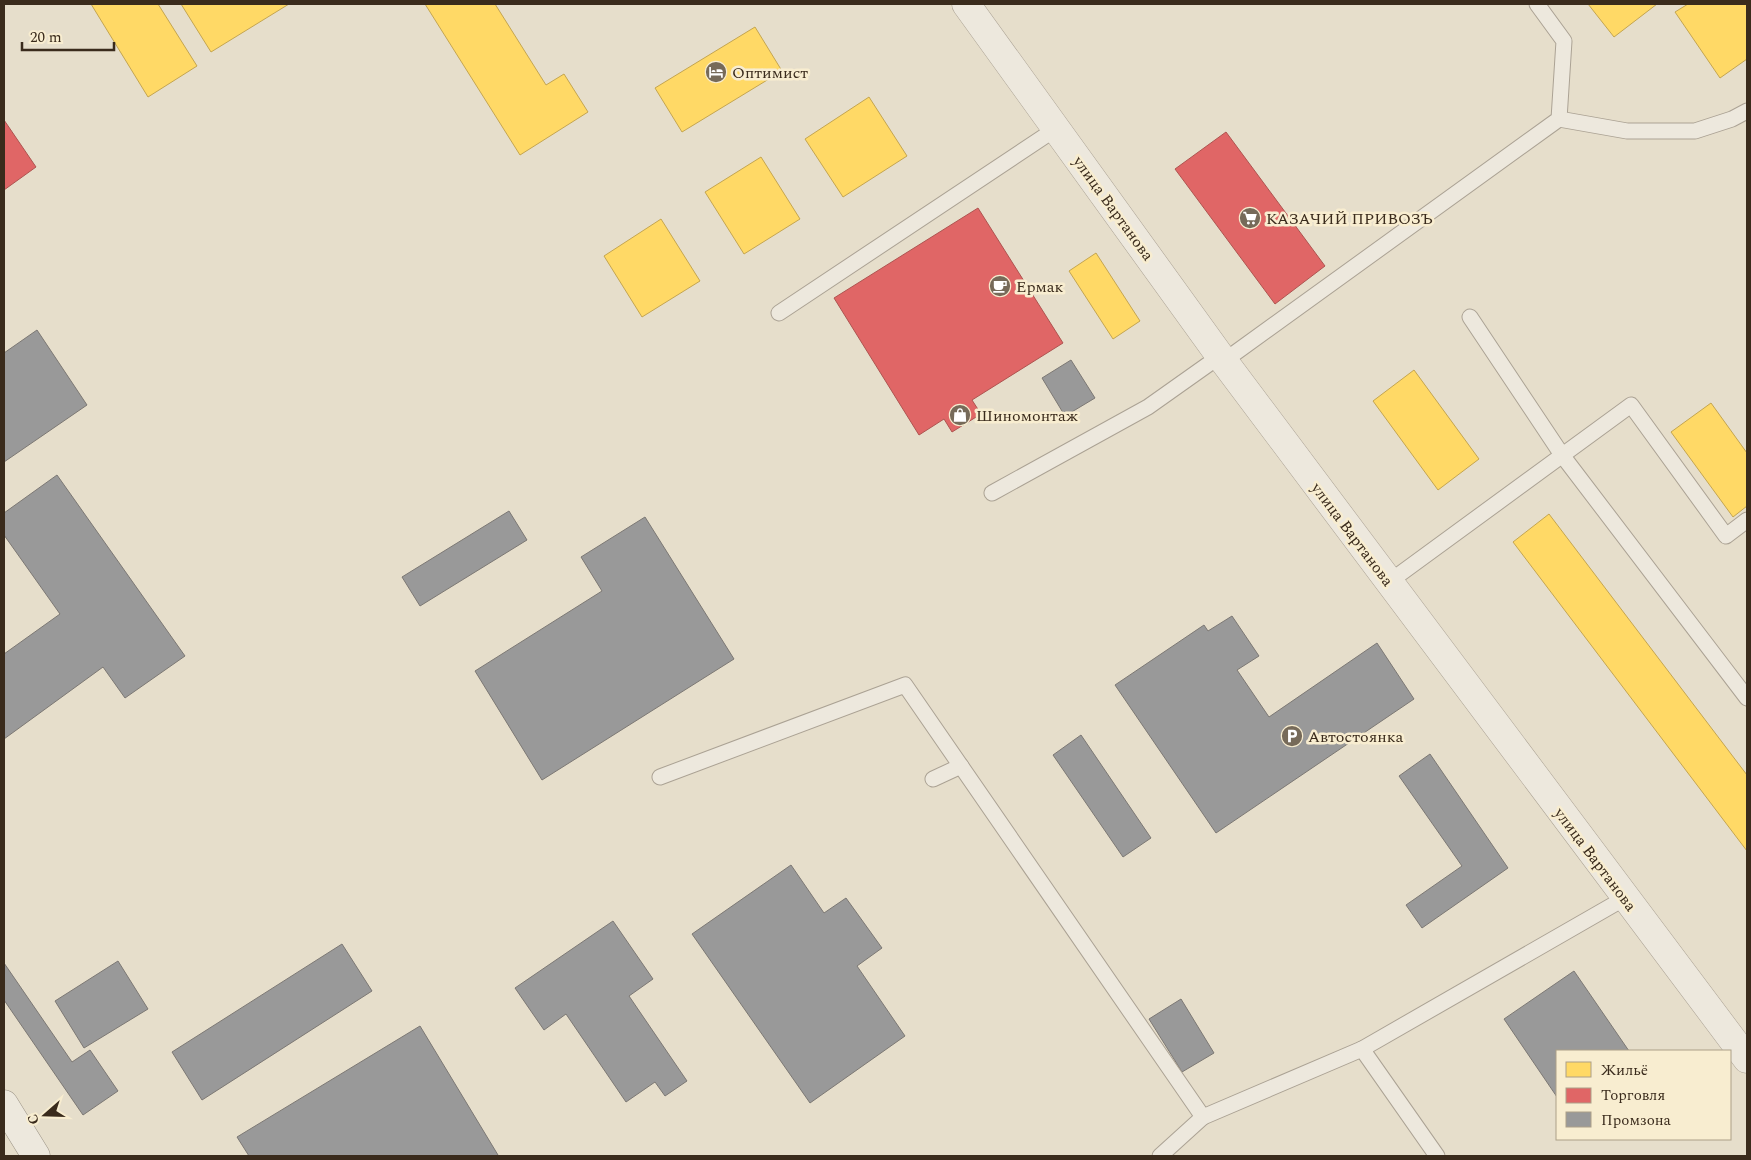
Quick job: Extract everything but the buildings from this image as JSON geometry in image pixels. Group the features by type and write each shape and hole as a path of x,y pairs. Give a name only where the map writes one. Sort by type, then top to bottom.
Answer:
{"street":[{"name":"улица Вартанова","path":"966,4 1222,358 1624,898 1747,1059"},
{"path":"4,1104 36,1156"}],"lane":[{"path":"1537,4 1564,41 1559,119"},
{"path":"992,493 1148,407 1222,358 1559,119 1627,131 1694,131 1732,119 1747,111"},
{"path":"779,313 1057,128"},
{"path":"1470,317 1562,455 1747,698"},
{"path":"1389,582 1631,405 1726,536 1747,520"},
{"path":"660,777 905,685 1203,1117"},
{"path":"933,779 961,766"},
{"path":"1160,1156 1203,1117 1362,1049 1624,898"},
{"path":"1362,1049 1437,1156"}],"place":[{"name":"Оптимист","path":"716,72"},
{"name":"КАЗАЧИЙ ПРИВОЗЪ","path":"1250,218"},
{"name":"Ермак","path":"1000,286"},
{"name":"Шиномонтаж","path":"960,415"},
{"name":"Автостоянка","path":"1292,736"}]}
